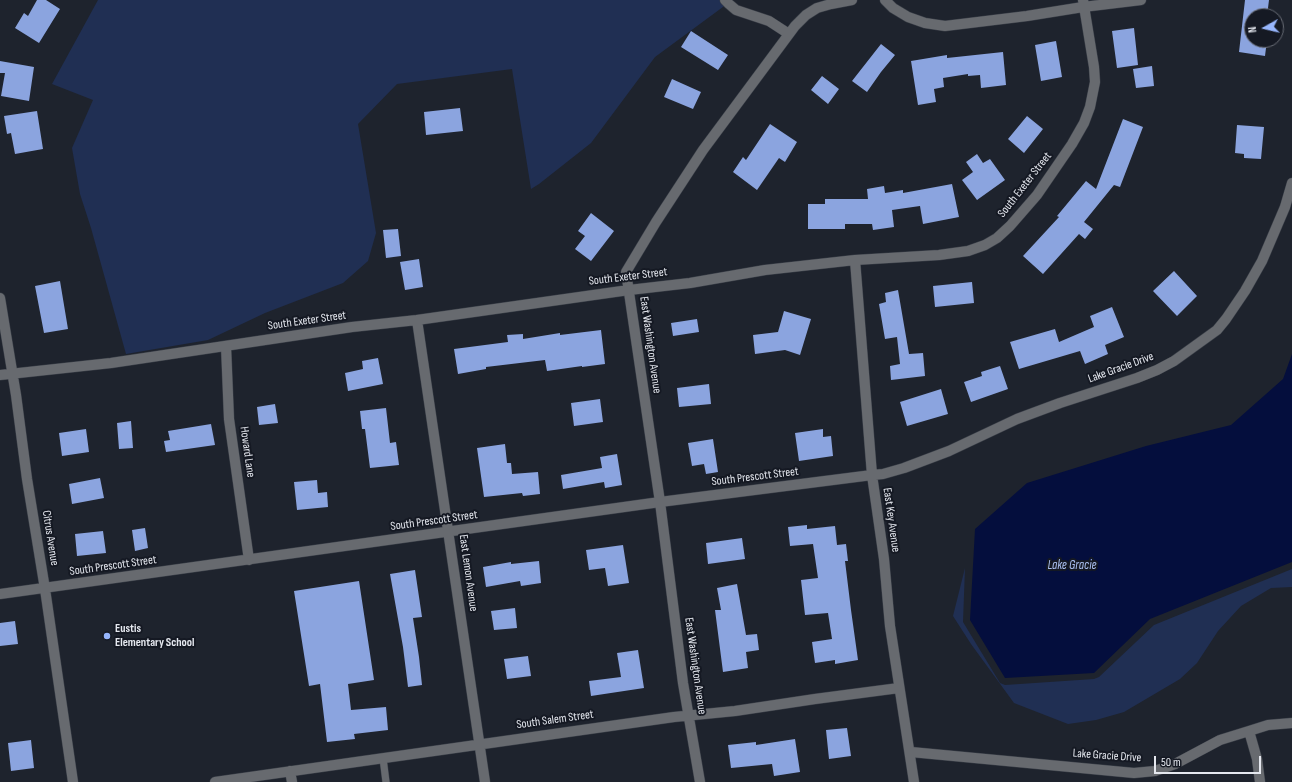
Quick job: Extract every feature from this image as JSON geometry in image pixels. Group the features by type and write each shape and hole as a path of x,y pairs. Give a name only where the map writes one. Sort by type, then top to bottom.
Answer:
{"street":[{"path":"725,0 736,10 770,21 789,34"},
{"name":"East Washington Avenue","path":"700,782 683,683 660,502 626,272 656,222 703,150 795,26 806,15 817,8 852,0"},
{"path":"885,0 893,8 908,17 925,23 945,26 1027,16 1083,4 1141,0"},
{"name":"South Exeter Street","path":"0,375 111,363 352,328 690,283 765,270 855,260 939,255 968,251 998,238 1010,226 1037,195 1072,144 1084,123 1090,107 1095,82 1094,67 1083,4"},
{"name":"Lake Gracie Drive","path":"872,475 883,474 904,468 943,453 1017,419 1060,403 1137,378 1174,361 1217,330 1245,291 1262,261 1285,207 1292,183"},
{"name":"East Key Avenue","path":"855,260 872,475 884,558 890,626 914,782"},
{"name":"Citrus Avenue","path":"0,298 45,588 73,782"},
{"name":"East Lemon Avenue","path":"417,320 485,782"},
{"name":"Howard Lane","path":"226,346 229,419 249,560"},
{"name":"South Prescott Street","path":"0,594 660,502 872,475"},
{"name":"South Salem Street","path":"215,782 480,744 899,688"},
{"name":"Lake Gracie Drive","path":"910,752 1134,773 1155,771 1174,764 1220,740 1268,725 1292,723"},
{"path":"1249,731 1257,759 1260,782"},
{"path":"290,771 292,782"}],"lane":[{"path":"383,758 386,782"}],"shaded area":[{"path":"98,0 728,0 727,4 655,57 591,143 531,189 512,69 397,84 358,124 376,233 368,261 343,283 265,313 208,340 126,354 80,194 72,148 93,100 52,84"},
{"path":"965,568 963,622 1000,683 1005,685 1094,679 1099,677 1154,625 1292,569 1292,587 1271,588 1241,606 1218,631 1197,663 1180,679 1124,712 1096,720 1068,724 1014,703 971,644 953,616"}],"water":[{"name":"Lake Gracie","path":"1292,354 1292,562 1150,619 1094,673 1005,678 970,620 975,529 1027,483 1146,446 1231,425 1283,379"}],"building":[{"path":"37,0 46,0 60,9 39,43 15,28 24,13 28,16"},
{"path":"1245,0 1269,0 1268,8 1244,8"},
{"path":"1244,9 1244,48 1266,48 1265,56 1239,52"},
{"path":"1134,28 1138,65 1117,68 1112,31"},
{"path":"691,31 728,55 718,70 681,47"},
{"path":"1056,41 1062,77 1041,81 1035,45"},
{"path":"881,44 895,55 867,92 852,81"},
{"path":"1003,52 1006,85 981,88 980,75 968,76 968,74 943,78 944,87 934,89 936,102 918,105 911,61 947,55 947,58"},
{"path":"0,61 34,67 29,101 1,96 5,73 0,73"},
{"path":"1152,66 1154,86 1136,88 1133,69"},
{"path":"822,76 839,89 828,104 811,90"},
{"path":"672,79 701,92 693,109 664,97"},
{"path":"460,108 463,131 426,135 424,112"},
{"path":"37,111 43,149 15,154 11,133 7,134 4,116"},
{"path":"1027,116 1043,129 1024,153 1008,139"},
{"path":"1123,119 1143,127 1120,187 1114,185 1084,222 1093,229 1085,239 1079,234 1043,274 1023,256 1059,217 1057,216 1086,181 1096,189"},
{"path":"770,124 797,142 785,162 779,158 757,190 733,172 743,157 746,160"},
{"path":"1237,125 1264,127 1261,159 1244,158 1244,154 1235,153"},
{"path":"977,154 983,163 990,159 1005,180 977,200 962,180 973,172 966,162"},
{"path":"952,184 959,217 923,224 920,206 892,210 894,227 873,230 872,224 845,224 845,229 808,229 808,204 825,204 825,199 868,199 867,189 884,186 885,193 903,190 903,193"},
{"path":"591,213 614,231 591,261 575,249 585,236 578,231"},
{"path":"398,229 401,256 386,258 383,230"},
{"path":"419,259 423,287 405,290 400,262"},
{"path":"1174,271 1197,296 1177,316 1153,291"},
{"path":"60,281 68,329 44,333 35,286"},
{"path":"972,282 974,303 935,307 933,286"},
{"path":"898,290 909,354 923,353 925,376 891,380 890,366 900,364 897,337 885,339 879,304 886,302 885,293"},
{"path":"1112,307 1124,337 1105,345 1108,354 1085,364 1080,351 1019,369 1010,342 1055,329 1059,342 1094,327 1090,316"},
{"path":"784,311 811,319 800,355 785,350 755,354 753,335 778,332"},
{"path":"697,319 699,332 673,336 671,323"},
{"path":"601,330 605,364 547,371 545,360 486,367 486,369 458,374 454,349 508,342 507,335 523,334 523,339 560,333 560,335"},
{"path":"378,358 383,384 348,391 345,373 363,369 362,361"},
{"path":"1000,366 1008,389 971,402 964,382 982,376 981,372"},
{"path":"709,384 711,404 679,407 677,388"},
{"path":"941,389 948,414 907,426 900,402"},
{"path":"600,399 603,422 574,426 571,403"},
{"path":"275,404 278,423 259,425 257,407"},
{"path":"386,408 390,443 396,442 399,465 370,468 365,429 362,429 360,411"},
{"path":"131,421 133,448 119,449 117,423"},
{"path":"211,424 215,445 166,452 164,441 170,440 168,431"},
{"path":"86,429 89,452 62,456 59,433"},
{"path":"823,429 823,437 831,436 833,456 799,461 795,433"},
{"path":"713,439 718,472 706,474 704,464 692,466 688,443"},
{"path":"505,444 507,463 511,463 512,474 538,472 540,494 523,496 522,493 484,497 477,448"},
{"path":"617,454 622,485 605,488 604,482 563,489 561,475 602,468 600,457"},
{"path":"100,478 104,498 72,504 69,484"},
{"path":"317,480 318,493 327,492 328,507 297,510 294,482"},
{"path":"807,525 807,529 835,526 837,545 846,544 848,561 845,561 858,660 835,664 835,660 815,663 812,642 832,639 828,613 805,615 801,580 818,578 813,544 790,546 788,527"},
{"path":"145,528 148,548 135,551 132,530"},
{"path":"103,531 106,553 77,556 75,534"},
{"path":"742,538 745,559 708,564 706,543"},
{"path":"623,545 629,583 608,586 605,568 589,570 586,550"},
{"path":"539,561 541,583 521,586 520,581 486,587 483,567 511,562 511,564"},
{"path":"415,570 422,617 413,618 422,685 408,687 403,647 390,574"},
{"path":"359,581 374,680 348,684 351,710 386,707 388,730 354,734 355,739 327,742 320,684 309,686 294,591"},
{"path":"737,584 746,635 757,634 759,650 746,652 748,668 723,672 715,610 721,610 717,588"},
{"path":"515,608 517,628 494,630 491,611"},
{"path":"15,621 18,644 0,646 0,623"},
{"path":"638,650 644,688 591,696 589,681 621,677 617,653"},
{"path":"528,656 531,676 507,679 504,659"},
{"path":"847,728 851,756 829,759 826,730"},
{"path":"795,739 800,772 774,776 772,764 731,768 728,745 756,742 756,745"},
{"path":"31,740 34,768 11,771 8,743"}],"place":[{"name":"Eustis Elementary School","path":"107,636"}]}
